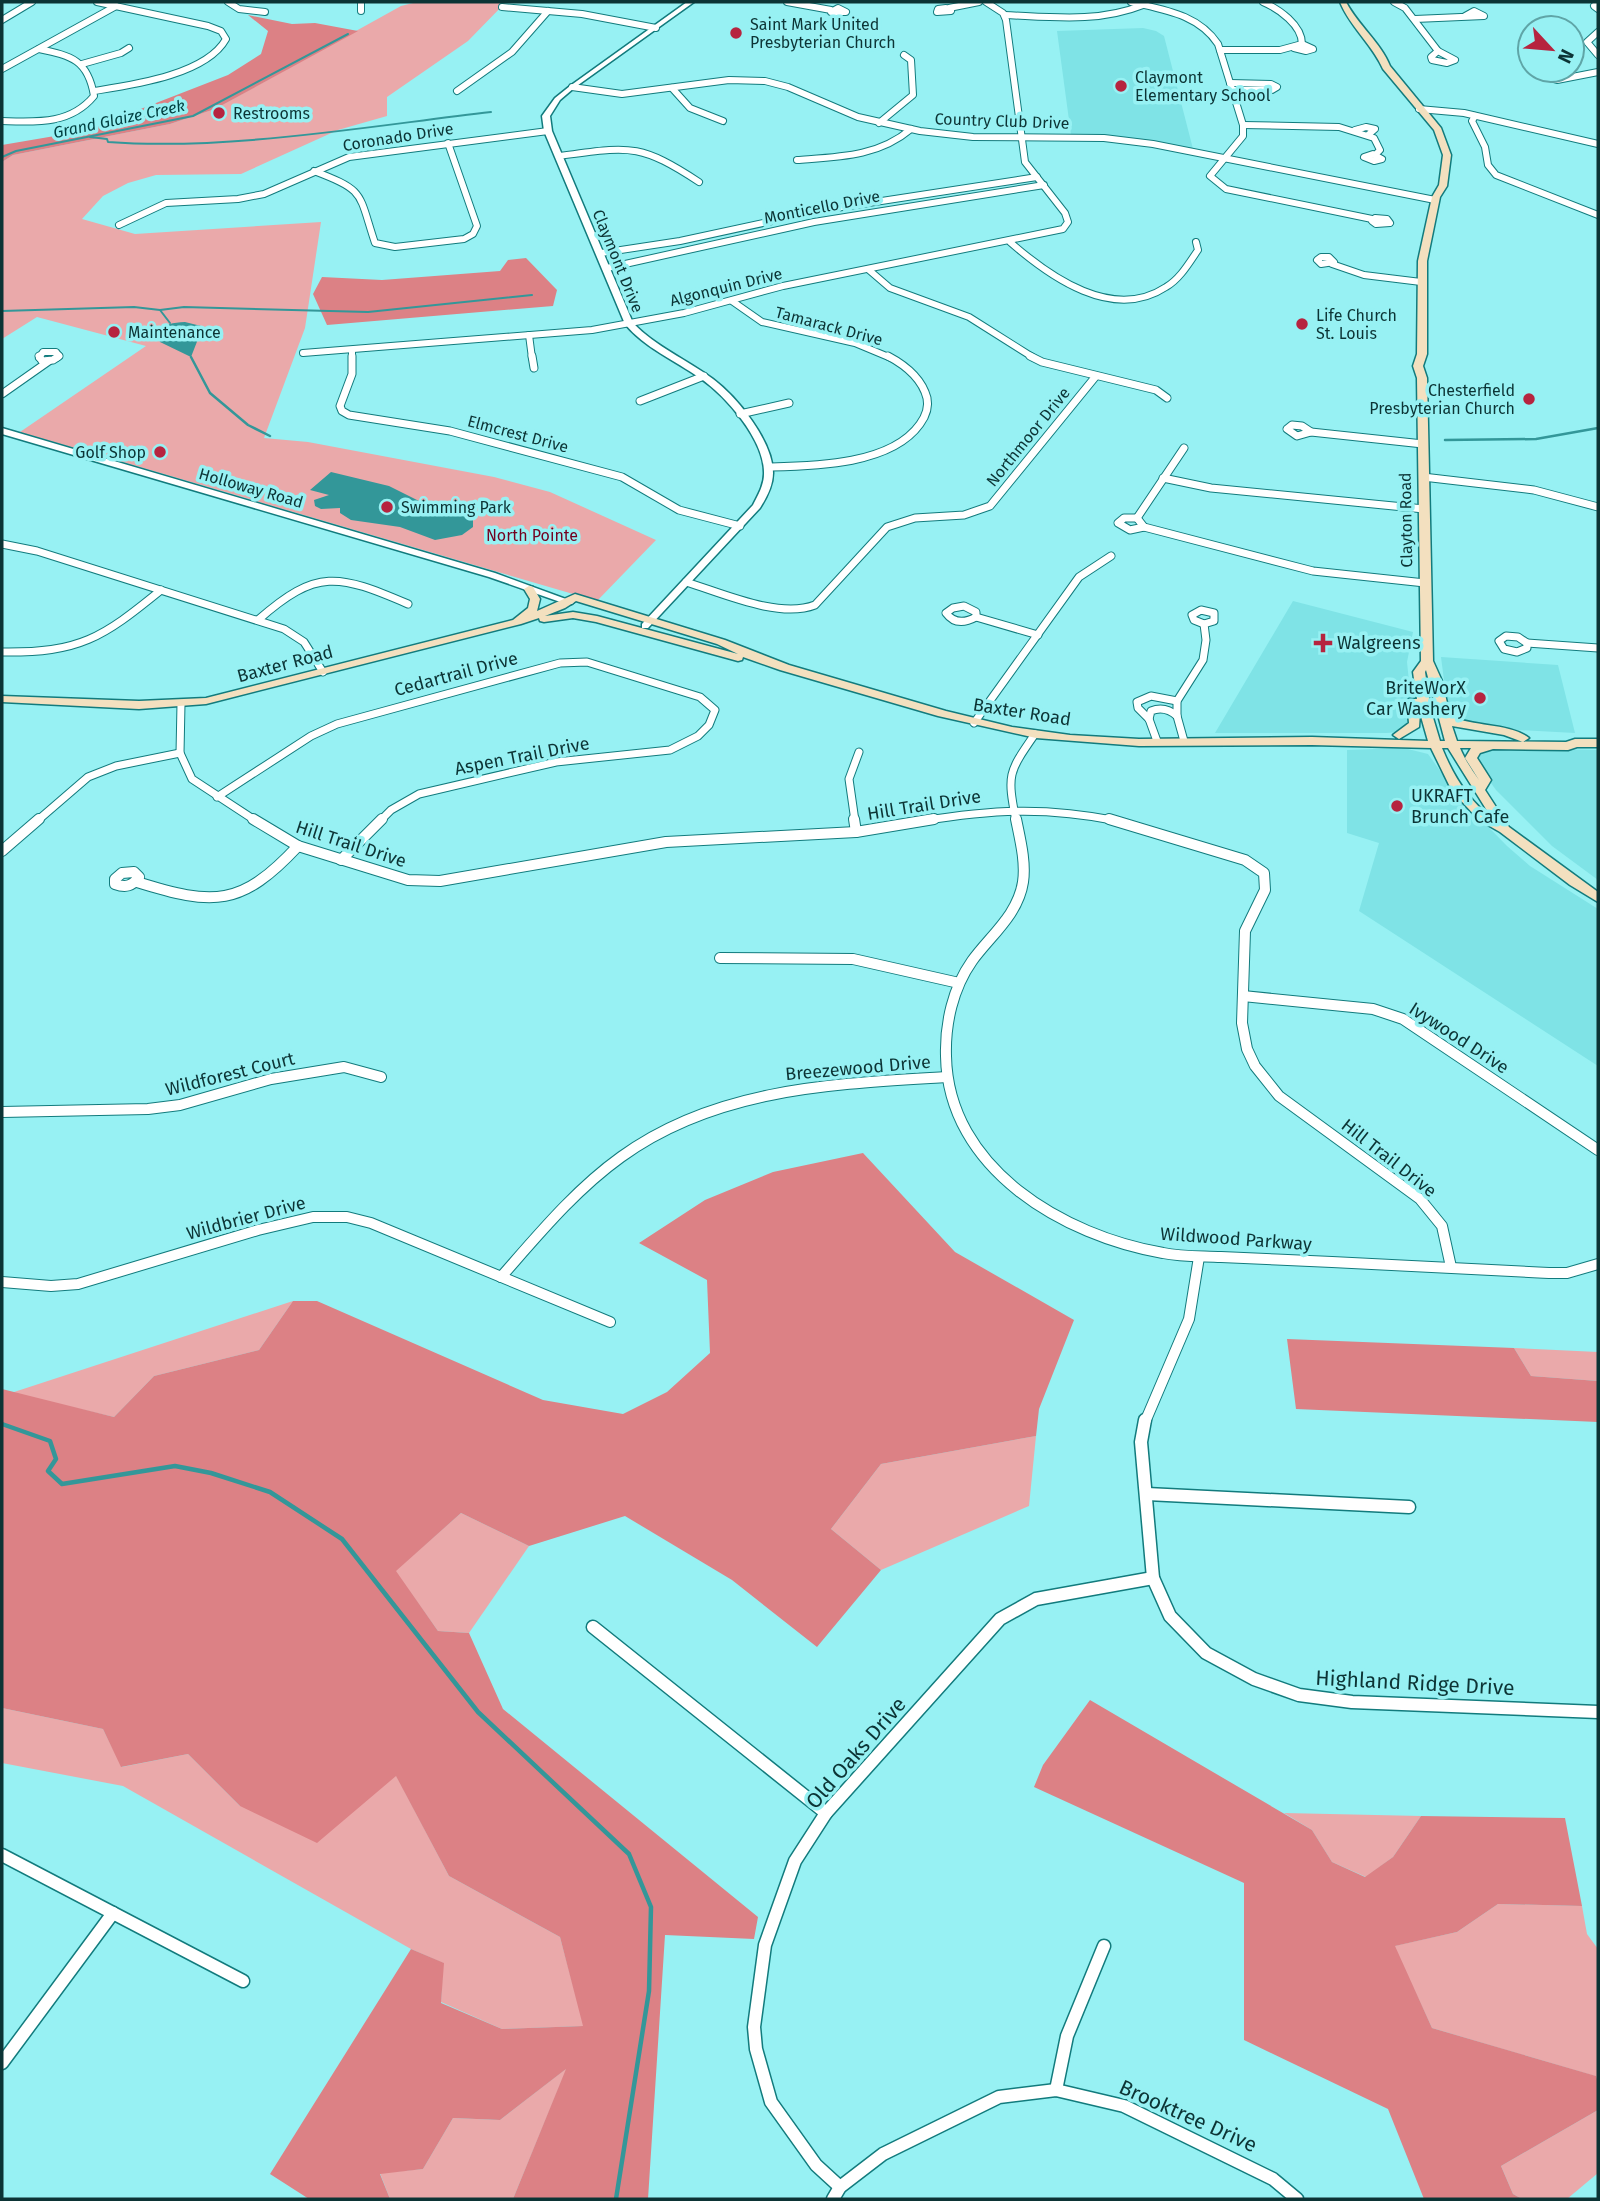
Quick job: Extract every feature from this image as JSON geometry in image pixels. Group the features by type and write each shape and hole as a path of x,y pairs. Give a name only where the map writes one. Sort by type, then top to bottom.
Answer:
{"main road":[{"name":"Clayton Road","path":"1336,2 1351,28 1376,60 1382,62"},
{"name":"Clayton Road","path":"1343,2 1350,17 1382,62 1422,112 1438,149 1440,163 1435,185 1438,189 1423,248 1421,282 1422,354 1427,360 1426,373 1422,378 1427,661 1437,676 1450,740 1504,828"},
{"path":"517,622 533,609 535,599 529,589"},
{"name":"Baxter Road","path":"2,699 181,704 225,698 517,622 572,599 718,649 737,651 974,723 1035,734 1093,740 1324,743 1522,738 1598,743"},
{"path":"454,638 555,617 582,616 774,668 782,666"},
{"name":"Clayton Road","path":"1427,661 1419,672 1427,726 1441,761 1461,791 1484,818 1504,828 1549,867 1598,898"},
{"path":"1399,736 1415,724 1413,699 1421,694"},
{"path":"1446,719 1473,730 1509,732 1522,738"},
{"name":"Baxter Road","path":"1312,741 1321,736 1399,736 1434,740"},
{"name":"Baxter Road","path":"1450,740 1568,746 1574,743"},
{"path":"1479,791 1485,780 1471,758 1476,750 1493,744"}],"street":[{"path":"2,20 32,2"},
{"path":"94,91 137,84 194,64 214,56 226,43 221,31 208,26 96,2"},
{"path":"228,2 239,9 265,12"},
{"path":"360,2 361,11"},
{"path":"548,131 548,111 557,99 691,2"},
{"path":"787,2 831,10"},
{"path":"948,8 979,2"},
{"path":"986,2 1005,15 1101,15 1121,13 1143,5"},
{"path":"1131,2 1199,23 1212,33 1220,50 1243,136 1213,168 1210,176 1226,189 1372,219"},
{"path":"1262,2 1292,21 1302,36 1302,44"},
{"path":"1270,5 1280,2"},
{"path":"1394,2 1405,8 1415,19 1438,51"},
{"path":"2,69 116,6"},
{"path":"502,7 548,11 656,28"},
{"path":"457,91 512,52 548,11"},
{"path":"1005,15 1026,162 1044,185"},
{"path":"1415,19 1465,16"},
{"path":"1598,32 1587,42 1598,55"},
{"path":"1220,50 1313,49 1302,44"},
{"path":"1294,48 1302,44"},
{"path":"82,64 121,53 129,48"},
{"path":"2,121 47,121 68,117 90,103 94,91 89,70 67,56 38,49"},
{"path":"879,123 913,95 911,60 904,55"},
{"name":"Country Club Drive","path":"572,87 622,94 729,80 774,82 846,113 911,129 973,137 1122,140 1436,200"},
{"path":"1271,84 1276,87 1270,90 1231,87 1271,84"},
{"path":"672,88 690,108 723,121"},
{"path":"1422,112 1475,116 1555,137 1598,144"},
{"path":"1475,116 1472,121 1485,147 1488,165 1496,175 1598,215"},
{"path":"1242,125 1339,127 1355,130 1368,135 1379,145 1380,150 1376,154"},
{"path":"797,160 878,150 892,145 911,129"},
{"name":"Coronado Drive","path":"119,225 160,205 159,200 164,198 175,201 257,196 349,157 548,131"},
{"name":"Claymont Drive","path":"548,131 629,324 647,343 704,376 723,392 759,439 769,467"},
{"path":"314,171 347,184 358,192 375,243 395,247 464,239 476,230 474,216 448,143"},
{"path":"559,156 614,150 639,151 653,155 699,182"},
{"name":"Monticello Drive","path":"601,253 680,242 836,208 1038,177"},
{"name":"Monticello Drive","path":"607,268 814,222 1044,185"},
{"name":"Algonquin Drive","path":"303,353 629,324 732,301 783,286 1057,232 1066,226 1068,219 1044,185"},
{"path":"1010,242 1066,284 1094,293 1127,298 1150,295 1168,286 1198,250 1196,242"},
{"path":"1332,264 1342,269 1385,278 1421,282"},
{"path":"869,270 890,288 969,317 1034,358 1156,390 1167,397"},
{"name":"Tamarack Drive","path":"732,301 761,322 859,344 889,356 917,380 928,399 927,411 920,424 909,436 892,446 827,463 769,467"},
{"path":"529,335 534,368"},
{"name":"Elmcrest Drive","path":"352,350 352,374 340,406 342,411 349,415 450,430 622,477 679,510 740,526"},
{"path":"2,394 49,361"},
{"path":"640,401 704,376"},
{"name":"Northmoor Drive","path":"686,582 778,609 795,611 815,605 887,527 915,518 964,516 990,506 1096,376"},
{"path":"740,414 789,403"},
{"name":"Holloway Road","path":"2,431 572,599"},
{"path":"1311,432 1423,444"},
{"path":"1137,517 1184,448"},
{"path":"648,623 740,526 762,496 769,467"},
{"path":"1423,477 1525,487 1598,507"},
{"path":"1163,478 1211,488 1423,509"},
{"path":"1137,517 1124,518 1118,523 1130,530 1144,527 1313,571 1425,583"},
{"path":"1137,517 1144,527"},
{"path":"2,544 30,549 258,620 298,636 314,655 323,672"},
{"path":"974,723 1079,577 1111,556"},
{"name":"Holloway Road","path":"492,575 529,589 572,599"},
{"path":"258,620 292,591 318,581 370,590 408,604"},
{"path":"2,652 46,653 80,646 109,632 161,590"},
{"path":"976,617 1038,635"},
{"path":"1184,741 1177,716 1177,701 1203,660 1206,640 1204,624"},
{"path":"1527,643 1598,648"},
{"name":"Cedartrail Drive","path":"217,797 311,736 337,724 561,663 587,662 700,697 715,710"},
{"path":"1157,741 1149,719 1137,705 1139,699 1155,695 1177,701"},
{"path":"2,851 88,777 116,766 180,753 181,704"},
{"path":"1149,719 1151,712 1159,709 1171,711 1177,716"},
{"name":"Aspen Trail Drive","path":"341,860 391,810 419,794 556,762 686,746 706,729 715,710"},
{"name":"Wildwood Parkway","path":"1035,734 1012,767 1009,782 1023,880 1018,899 959,983 946,1032 946,1077 954,1105 975,1147 992,1170 1031,1201 1064,1222 1124,1245 1166,1254 1567,1273 1598,1264"},
{"path":"856,832 849,779 859,752"},
{"name":"Hill Trail Drive","path":"180,753 192,779 298,846 408,880 432,881 666,842 856,832 969,813 1013,809 1078,813 1125,822 1256,865 1264,873 1266,881 1265,890 1245,932 1242,1023 1247,1049 1264,1079 1279,1096 1420,1199 1442,1226 1451,1267"},
{"path":"137,882 192,898 208,900 232,896 249,890 269,877 298,846"},
{"path":"720,958 853,959 959,983"},
{"name":"Ivywood Drive","path":"1243,996 1373,1009 1403,1018 1598,1150"},
{"name":"Wildforest Court","path":"2,1112 165,1108 196,1102 271,1079 344,1067 381,1077"},
{"name":"Breezewood Drive","path":"500,1277 580,1193 622,1156 698,1114 778,1091 821,1085 946,1077"},
{"name":"Wildbrier Drive","path":"2,1282 51,1286 78,1284 258,1230 313,1217 347,1217 371,1223 610,1322"},
{"path":"1153,1578 1141,1443 1146,1414 1189,1319 1199,1257"},
{"path":"1147,1494 1409,1507"},
{"name":"Highland Ridge Drive","path":"1153,1578 1170,1616 1206,1653 1254,1679 1299,1695 1352,1702 1598,1712"},
{"name":"Old Oaks Drive","path":"837,2193 771,2102 756,2049 754,2027 765,1945 796,1861 826,1813 1000,1619 1036,1599 1153,1578"},
{"path":"593,1627 826,1813"},
{"path":"2,1855 243,1981"},
{"path":"2,2063 113,1913"},
{"path":"1056,2090 1067,2036 1104,1947"},
{"name":"Brooktree Drive","path":"837,2193 883,2154 999,2097 1056,2090 1124,2106 1273,2179 1297,2199"}],"shaded area":[{"path":"248,15 292,24 315,23 358,31 215,109 170,124 13,155 2,162 2,145 84,131 228,75 261,54 268,31"},
{"name":"Claymont Elementary School","path":"1143,28 1164,36 1193,149 1132,138 1071,135 1057,31"},
{"path":"526,258 557,290 553,306 327,325 313,294 322,277 382,280 500,271 508,260"},
{"path":"185,322 201,326 191,357 160,342 157,334 173,323"},
{"name":"Swimming Park","path":"331,472 389,486 421,502 454,506 473,514 473,527 462,535 435,540 400,527 351,520 340,513 340,508 321,509 315,506 314,500 329,495 310,490"},
{"path":"1293,601 1413,632 1407,662 1413,720 1399,732 1387,733 1215,733"},
{"path":"1441,657 1558,665 1575,733 1478,728 1455,721 1446,696"},
{"path":"1404,748 1428,754 1459,797 1507,846 1530,866 1598,909 1598,1066 1359,911 1379,843 1347,833 1347,750"},
{"path":"1494,748 1598,750 1598,880 1552,846 1496,790 1477,764 1476,757 1480,752"},
{"path":"863,1153 955,1252 1074,1320 1039,1409 1036,1436 881,1464 831,1529 881,1570 817,1647 732,1580 625,1516 529,1546 461,1513 396,1571 438,1631 469,1633 503,1709 758,1917 754,1939 665,1935 648,2199 513,2199 566,2069 500,2120 453,2118 423,2169 380,2174 390,2199 309,2199 270,2174 411,1949 444,1963 441,2003 502,2029 583,2026 560,1937 449,1876 396,1776 317,1843 240,1806 188,1754 121,1767 103,1729 2,1708 2,1389 114,1417 154,1376 259,1350 293,1301 317,1301 543,1400 623,1414 667,1392 710,1353 707,1280 639,1243 705,1200 773,1172"},
{"path":"1287,1339 1514,1348 1531,1376 1598,1381 1598,1422 1296,1409"},
{"path":"1090,1700 1312,1830 1332,1862 1365,1877 1393,1857 1421,1816 1565,1818 1582,1906 1498,1904 1457,1932 1395,1946 1432,2028 1596,2076 1598,2110 1501,2166 1513,2194 1522,2199 1424,2199 1388,2109 1244,2040 1244,1883 1034,1787 1043,1765"}],"green space":[{"name":"North Pointe","path":"417,2 506,2 468,41 387,97 387,116 338,130 241,174 156,175 128,183 103,196 82,219 135,234 321,222 305,328 264,438 308,442 494,477 550,492 656,540 597,601 20,432 146,346 37,317 2,339 2,162 13,155 170,124 215,109 401,6"},
{"path":"293,1301 259,1350 154,1376 114,1417 11,1393"},
{"path":"1514,1348 1598,1352 1598,1381 1531,1376"},
{"path":"1036,1436 1029,1506 881,1570 831,1529 881,1464"},
{"path":"461,1513 529,1546 469,1633 438,1631 395,1571"},
{"path":"2,1708 103,1729 122,1767 188,1754 240,1806 396,1775 449,1876 560,1937 584,2026 502,2029 441,2002 443,1963 411,1949 123,1786 2,1763"},
{"path":"1284,1813 1421,1816 1393,1857 1366,1877 1332,1862 1312,1830"},
{"path":"1498,1904 1582,1906 1587,1934 1598,1949 1598,2082 1595,2076 1432,2028 1394,1946 1457,1932"},
{"path":"567,2068 513,2199 390,2199 380,2173 423,2169 453,2118 500,2120"},
{"path":"1598,2110 1598,2173 1567,2199 1522,2199 1513,2194 1501,2166"}],"waterway":[{"name":"Grand Glaize Creek","path":"2,157 16,151 193,116 348,34"},
{"path":"90,137 107,139 108,142 202,143 299,136 491,112"},
{"path":"160,310 184,307 368,312 532,295"},
{"path":"2,311 134,307 160,310"},
{"path":"160,310 170,323"},
{"path":"191,357 210,393 248,425 270,436"},
{"path":"1445,440 1536,439 1598,428"},
{"path":"2,1424 50,1441 56,1459 48,1471 62,1484 175,1466 211,1473 270,1492 342,1539 478,1712 629,1854 651,1907 649,1991 616,2199"}],"place":[{"name":"Saint Mark United Presbyterian Church","path":"736,33"},
{"name":"Claymont Elementary School","path":"1121,86"},
{"name":"Restrooms","path":"219,113"},
{"name":"Life Church St. Louis","path":"1302,324"},
{"name":"Maintenance","path":"114,332"},
{"name":"Chesterfield Presbyterian Church","path":"1529,399"},
{"name":"Golf Shop","path":"160,452"},
{"name":"Swimming Park","path":"387,507"},
{"name":"Walgreens","path":"1323,643"},
{"name":"BriteWorX Car Washery","path":"1480,698"},
{"name":"UKRAFT Brunch Cafe","path":"1397,806"}]}
